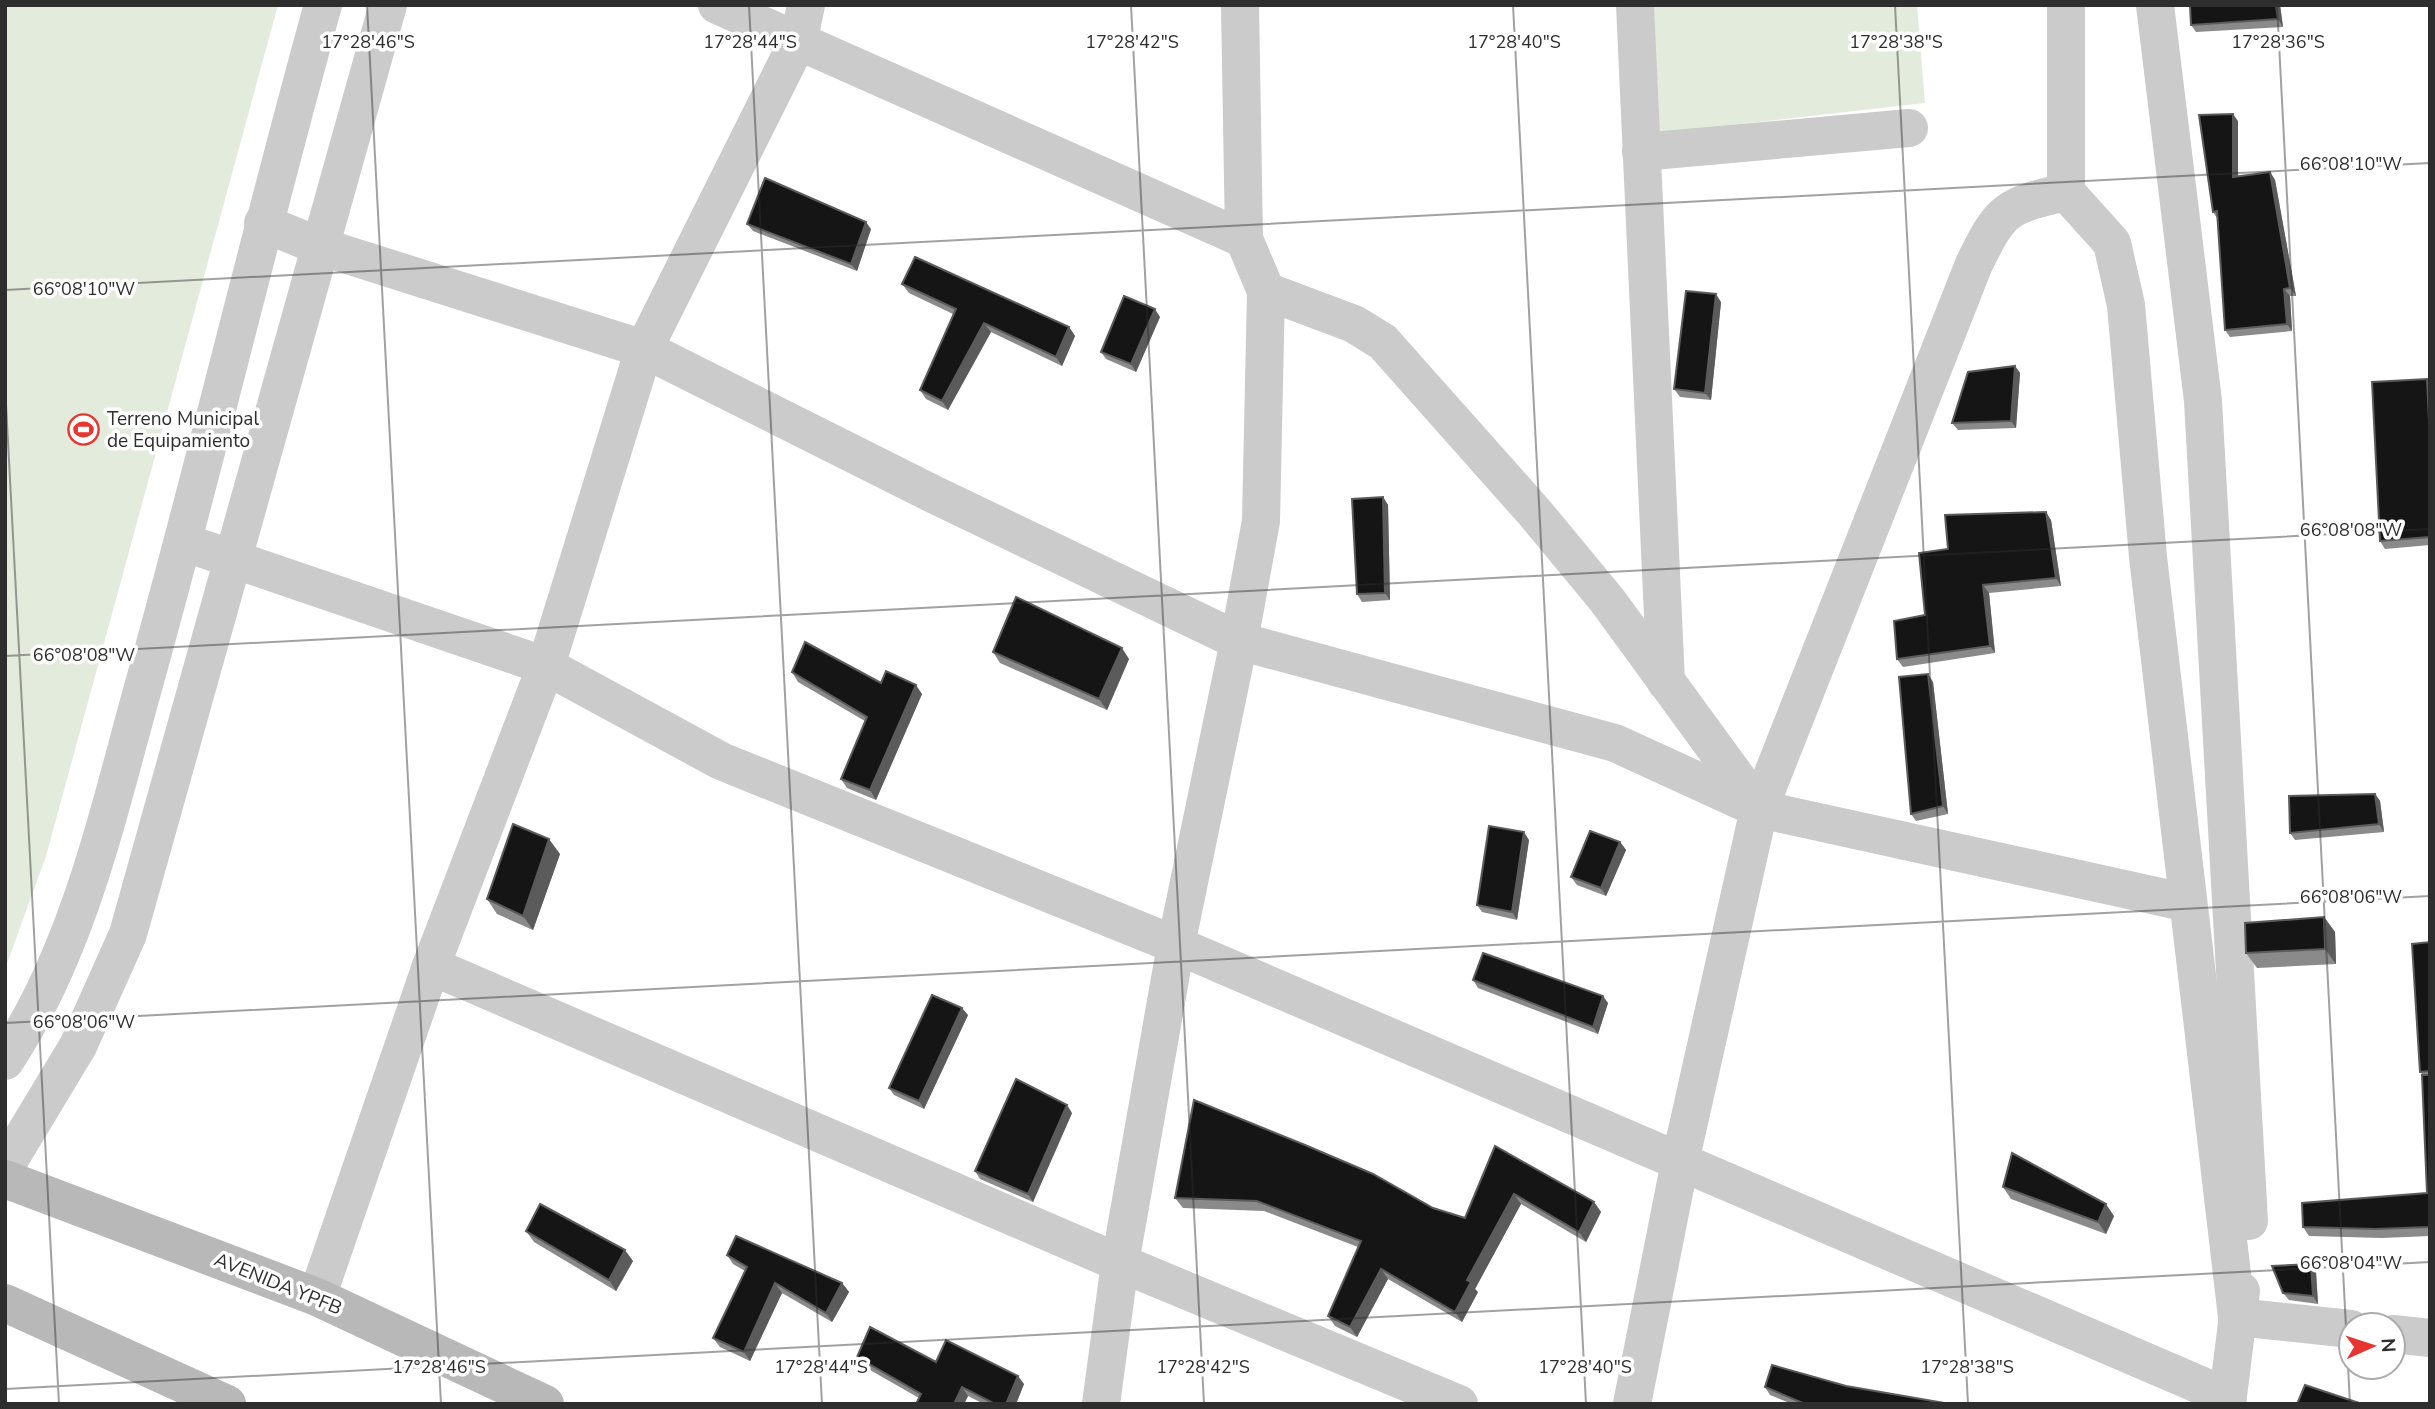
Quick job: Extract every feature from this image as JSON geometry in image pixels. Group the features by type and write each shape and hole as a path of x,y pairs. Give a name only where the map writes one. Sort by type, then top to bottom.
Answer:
{"street":[{"path":"5,1061 31,1022 80,913 183,542 263,223 323,5"},
{"path":"5,1167 78,1046 128,934 231,558 388,5"},
{"path":"717,5 802,22 1244,239"},
{"path":"1101,1404 1120,1263 1176,945 1240,641 1261,521 1266,291 1244,239 1240,5"},
{"path":"1634,5 1666,682"},
{"path":"2066,5 2066,192 2112,243 2126,304 2148,557 2237,1317"},
{"path":"183,542 547,666 720,761 1176,945 2227,1400 2249,1226 2204,415 2155,5"},
{"path":"317,1297 431,966 547,666 644,349 802,22"},
{"path":"1641,152 1909,128"},
{"path":"1632,1404 1680,1162 1759,809 1974,264 1996,220 2027,201 2066,192"},
{"path":"263,223 319,246 644,349 933,494 1240,641 1615,743 1759,809 2188,903"},
{"path":"1266,291 1354,324 1383,342 1535,513 1607,600 1759,809"},
{"path":"431,966 1120,1263 1459,1404"},
{"name":"AVENIDA YPFB","path":"5,1179 317,1297 545,1404"},
{"path":"5,1303 227,1404"},
{"path":"2237,1317 2337,1328"},
{"path":"2407,1336 2430,1338"}],"green space":[{"name":"Terreno Municipal de Equipamiento","path":"5,5 278,5 46,856 5,969"},
{"path":"1648,5 1917,5 1925,103 1653,134"}],"building":[{"path":"2190,5 2276,5 2278,19 2191,25"},
{"path":"2233,114 2233,177 2270,172 2290,288 2284,289 2287,324 2225,330 2217,211 2213,212 2199,115"},
{"path":"765,178 866,222 851,264 747,224"},
{"path":"915,257 1069,327 1056,357 984,323 942,401 920,390 956,309 902,284"},
{"path":"1686,291 1716,294 1705,393 1674,389"},
{"path":"1124,296 1155,309 1131,364 1101,352"},
{"path":"2015,366 2011,421 1952,423 1968,372"},
{"path":"2427,379 2430,537 2380,541 2372,382"},
{"path":"1383,497 1385,593 1357,594 1352,499"},
{"path":"2046,512 2056,578 1983,585 1990,646 1897,659 1894,621 1925,615 1919,553 1948,549 1945,515"},
{"path":"1016,597 1122,648 1099,699 993,652"},
{"path":"805,642 881,683 886,671 916,685 870,790 841,779 867,717 792,672"},
{"path":"1928,674 1943,806 1911,814 1899,677"},
{"path":"2375,794 2379,824 2290,833 2289,796"},
{"path":"513,824 549,839 523,916 487,899"},
{"path":"1489,826 1524,832 1512,912 1477,905"},
{"path":"1590,831 1620,842 1601,888 1571,877"},
{"path":"2324,917 2325,949 2246,953 2245,923"},
{"path":"2430,942 2430,1071 2420,1072 2412,944"},
{"path":"1483,953 1603,996 1593,1027 1473,980"},
{"path":"932,995 962,1008 919,1101 889,1088"},
{"path":"2422,1075 2430,1075 2430,1227 2303,1227 2302,1203 2427,1193"},
{"path":"1016,1079 1067,1105 1028,1194 975,1171"},
{"path":"1194,1100 1373,1174 1433,1208 1465,1218 1495,1146 1594,1202 1579,1232 1514,1194 1467,1280 1471,1282 1455,1312 1381,1269 1350,1327 1328,1316 1361,1241 1257,1201 1175,1198"},
{"path":"2012,1153 2106,1204 2098,1222 2003,1187"},
{"path":"540,1204 625,1250 609,1280 526,1231"},
{"path":"736,1236 842,1283 826,1313 775,1283 744,1352 713,1338 747,1267 727,1255"},
{"path":"2311,1264 2313,1296 2283,1293 2272,1266"},
{"path":"870,1327 936,1362 946,1340 1018,1376 1006,1404 995,1404 962,1387 954,1404 916,1404 921,1394 857,1357"},
{"path":"1772,1365 1846,1386 1950,1404 1805,1404 1765,1387"},
{"path":"2305,1385 2362,1404 2297,1404"}],"place":[{"name":"Terreno Municipal de Equipamiento","path":"84,430"}]}
